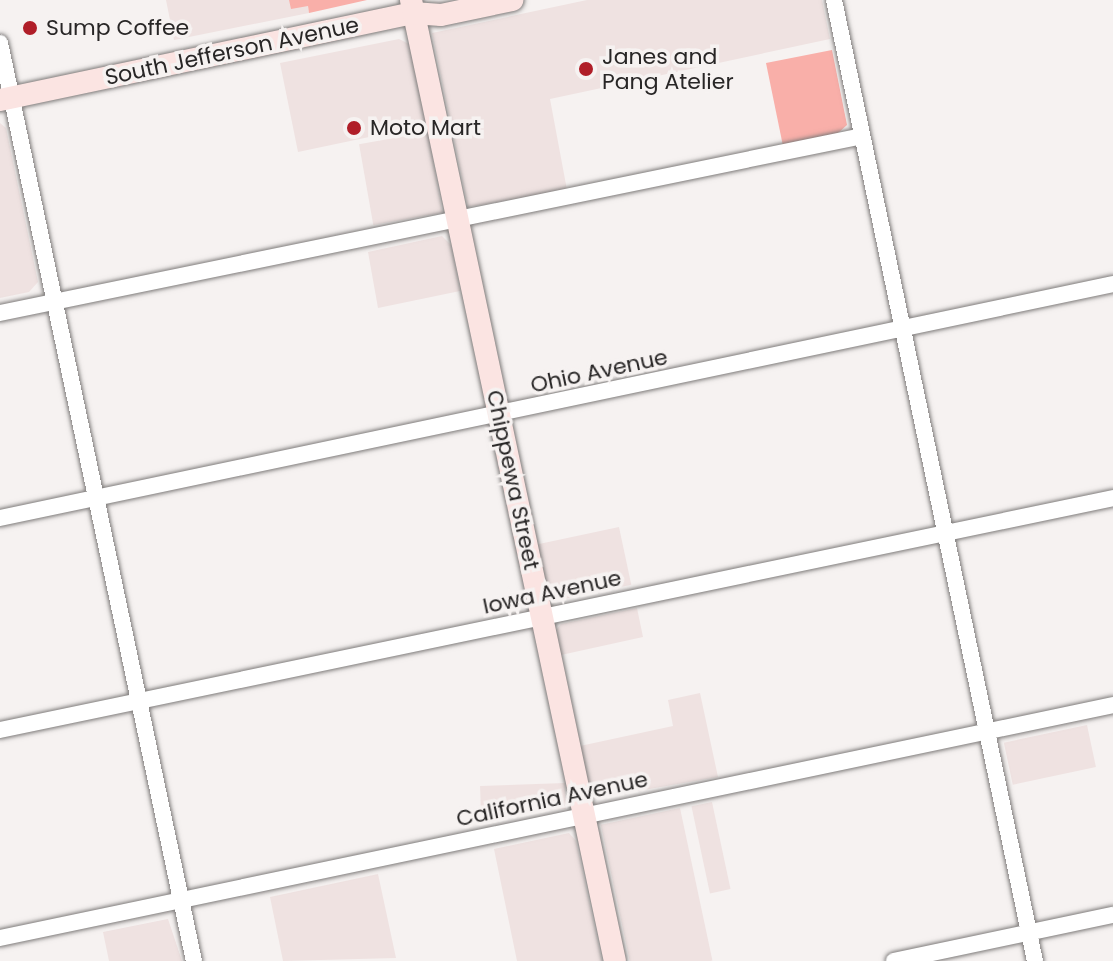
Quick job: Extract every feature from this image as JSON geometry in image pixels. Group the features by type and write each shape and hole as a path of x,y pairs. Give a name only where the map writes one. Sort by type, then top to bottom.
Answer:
{"main road":[{"name":"South Jefferson Avenue","path":"6,99 414,4 441,15 512,0"},
{"name":"Chippewa Street","path":"414,4 615,961"}],"street":[{"path":"834,0 1035,961"},
{"path":"0,43 6,99 55,303 194,961"},
{"path":"0,313 458,222 862,136"},
{"name":"Ohio Avenue","path":"0,518 1113,284"},
{"name":"Iowa Avenue","path":"0,730 1113,498"},
{"name":"California Avenue","path":"0,938 1113,705"},
{"path":"894,961 1113,915"}],"shaded area":[{"path":"166,0 307,0 309,13 174,40"},
{"path":"289,0 367,0 309,13 308,6 291,9"},
{"path":"587,0 822,0 830,39 550,99 567,190 468,207 432,33"},
{"path":"399,39 409,44 426,125 298,152 280,63"},
{"path":"832,50 847,125 837,134 783,146 766,63"},
{"path":"0,123 6,128 38,282 29,292 0,298"},
{"path":"428,132 442,213 373,225 359,144"},
{"path":"442,236 451,245 460,291 378,308 368,252"},
{"path":"619,527 631,585 550,602 538,544"},
{"path":"637,608 643,637 561,655 556,630 561,624"},
{"path":"700,693 718,777 592,799 580,746 673,726 668,700"},
{"path":"1087,725 1096,767 1013,785 1004,743"},
{"path":"565,783 566,809 481,812 480,786"},
{"path":"712,802 731,889 710,893 691,806"},
{"path":"680,808 712,961 630,961 601,825"},
{"path":"569,833 576,841 602,961 517,961 494,849"},
{"path":"378,874 396,958 283,961 270,897"},
{"path":"168,919 182,961 109,961 103,932"}],"place":[{"name":"Sump Coffee","path":"30,28"},
{"name":"Janes and Pang Atelier","path":"586,69"},
{"name":"Moto Mart","path":"354,128"}]}
